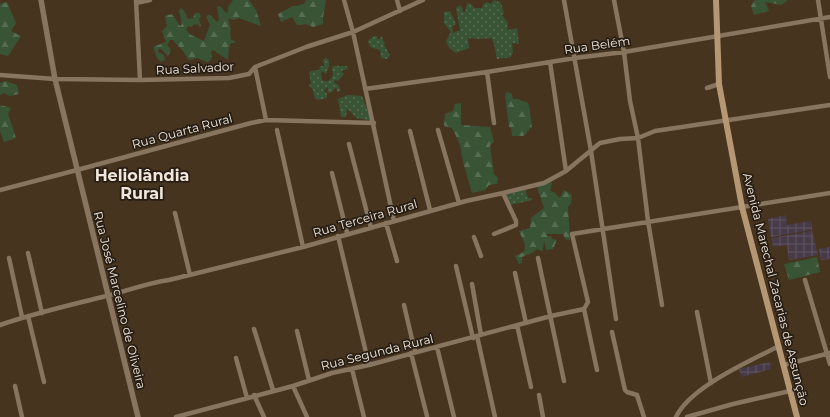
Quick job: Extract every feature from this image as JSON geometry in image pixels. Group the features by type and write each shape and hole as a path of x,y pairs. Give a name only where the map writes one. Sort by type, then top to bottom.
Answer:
{"main road":[{"name":"Avenida Marechal Zacarias de Assunção","path":"716,0 719,84 742,207 797,417"}],"street":[{"name":"Rua José Marcelino de Oliveira","path":"41,0 55,79 138,417"},
{"path":"140,80 136,2 150,0"},
{"path":"344,0 374,123 394,221"},
{"path":"397,0 400,11"},
{"name":"Rua Salvador","path":"0,75 55,79 140,80 229,78 249,74 255,67 306,47 353,32 423,0"},
{"path":"564,0 591,151 616,319"},
{"path":"614,0 624,52 630,101 638,138 648,221 662,305"},
{"path":"818,0 830,77"},
{"name":"Rua Belém","path":"365,88 624,52 830,17"},
{"path":"550,62 566,171"},
{"path":"255,67 266,120"},
{"path":"487,72 494,124"},
{"path":"707,88 719,84"},
{"name":"Rua Terceira Rural","path":"0,325 150,283 169,280 303,247 430,210 544,183 556,178 566,171 600,143 620,139 638,138 655,131 830,105"},
{"name":"Rua Quarta Rural","path":"0,190 266,120 374,123"},
{"path":"277,130 303,247"},
{"path":"438,130 459,203"},
{"path":"410,131 430,210"},
{"path":"349,144 371,228"},
{"path":"332,173 347,233"},
{"path":"597,370 584,309 588,302 572,234 830,192"},
{"path":"494,234 516,225 516,221 503,193"},
{"path":"175,213 190,275"},
{"path":"386,223 397,261"},
{"path":"338,236 369,365"},
{"path":"474,237 481,256"},
{"path":"28,253 42,313"},
{"path":"10,258 44,382"},
{"path":"538,258 564,381"},
{"path":"456,266 477,336 495,417"},
{"path":"515,273 526,323"},
{"path":"806,280 829,354 830,364"},
{"path":"472,284 477,336"},
{"path":"404,305 427,416"},
{"name":"Rua Segunda Rural","path":"176,417 272,390 292,386 309,380 551,316 584,309"},
{"path":"697,312 712,383"},
{"path":"517,325 531,388"},
{"path":"254,328 272,390"},
{"path":"297,331 309,380"},
{"path":"612,332 625,390 637,395 644,417"},
{"path":"676,417 690,398 712,383 779,346"},
{"path":"437,347 454,417"},
{"path":"784,365 829,354"},
{"path":"236,358 247,398"},
{"path":"352,369 364,417"},
{"path":"15,386 22,417"},
{"path":"292,386 307,417"},
{"path":"687,417 733,404 790,391"},
{"path":"254,395 264,417"},
{"path":"539,395 543,417"}],"shaded area":[{"path":"786,215 787,225 811,221 812,230 771,237 768,219"},
{"path":"812,231 818,255 789,260 787,245 773,247 772,238"},
{"path":"830,247 830,259 821,260 819,249"},
{"path":"770,362 771,369 742,377 739,369"}],"green space":[{"path":"233,0 249,0 256,10 261,26 239,18 234,20 228,18 231,30 231,40 235,41 235,43 231,43 228,60 213,50 211,51 211,59 207,62 197,58 188,60 184,52 173,40 170,40 167,45 171,49 168,56 160,48 158,50 159,53 163,54 165,60 161,62 157,58 153,47 166,42 162,31 167,26 165,16 172,14 180,26 182,24 179,11 181,8 185,12 188,19 193,18 195,13 199,13 201,16 199,19 201,26 199,27 199,25 195,24 191,27 188,26 186,30 191,35 204,41 210,25 206,17 210,15 217,22 219,20 217,7 220,6 226,13 228,12 228,7"},
{"path":"306,0 326,0 323,24 313,27 306,24 297,25 292,17 281,22 278,14 291,7 304,4"},
{"path":"494,0 501,3 504,13 502,15 508,23 507,29 517,28 519,44 512,44 513,52 511,57 497,59 492,38 468,38 469,48 456,53 449,48 446,41 451,32 444,23 444,12 450,11 456,24 452,27 453,33 460,30 456,8 460,5 463,9 462,11 465,12 467,4 470,3 474,8 482,8 487,2 491,4"},
{"path":"755,0 788,0 781,5 765,2 769,11 754,15 751,6"},
{"path":"7,2 16,23 11,31 21,36 8,56 0,54 0,4"},
{"path":"374,36 377,36 378,40 382,36 383,41 385,42 384,45 390,55 387,59 381,58 380,50 370,47 368,41"},
{"path":"326,58 329,60 329,66 326,74 323,71 321,73 322,80 324,81 329,81 333,75 333,66 347,66 348,69 341,71 344,74 338,81 335,80 334,82 339,86 341,91 337,92 337,89 335,88 330,93 327,92 328,87 324,90 327,94 327,98 318,100 315,98 313,90 309,85 311,83 309,73 311,71 319,70 320,66 324,66 323,60"},
{"path":"5,81 17,85 19,94 10,96 4,93 0,95 0,83"},
{"path":"507,92 512,94 513,99 527,102 529,105 532,128 529,128 529,131 527,131 523,136 512,136 511,128 509,127 505,95"},
{"path":"348,95 362,96 372,121 356,118 347,109 346,117 341,117 338,99"},
{"path":"461,103 461,125 490,127 494,142 490,145 494,174 498,178 497,184 489,185 485,190 472,193 463,162 460,144 452,128 444,126 445,114 453,111 455,104"},
{"path":"0,105 11,108 8,114 16,138 4,142 0,131"},
{"path":"551,182 550,191 554,192 560,198 564,190 572,195 571,203 568,207 570,240 565,239 563,234 547,234 547,236 551,236 552,239 557,240 553,249 546,250 544,240 543,250 541,251 537,249 522,257 522,263 519,264 515,256 524,252 525,245 519,231 530,228 531,218 544,208 537,187"},
{"path":"525,189 528,198 532,198 532,200 510,205 505,194"},
{"path":"817,257 820,272 789,280 784,264"}],"district":[{"name":"Heliolândia Rural","path":"142,184"}]}
